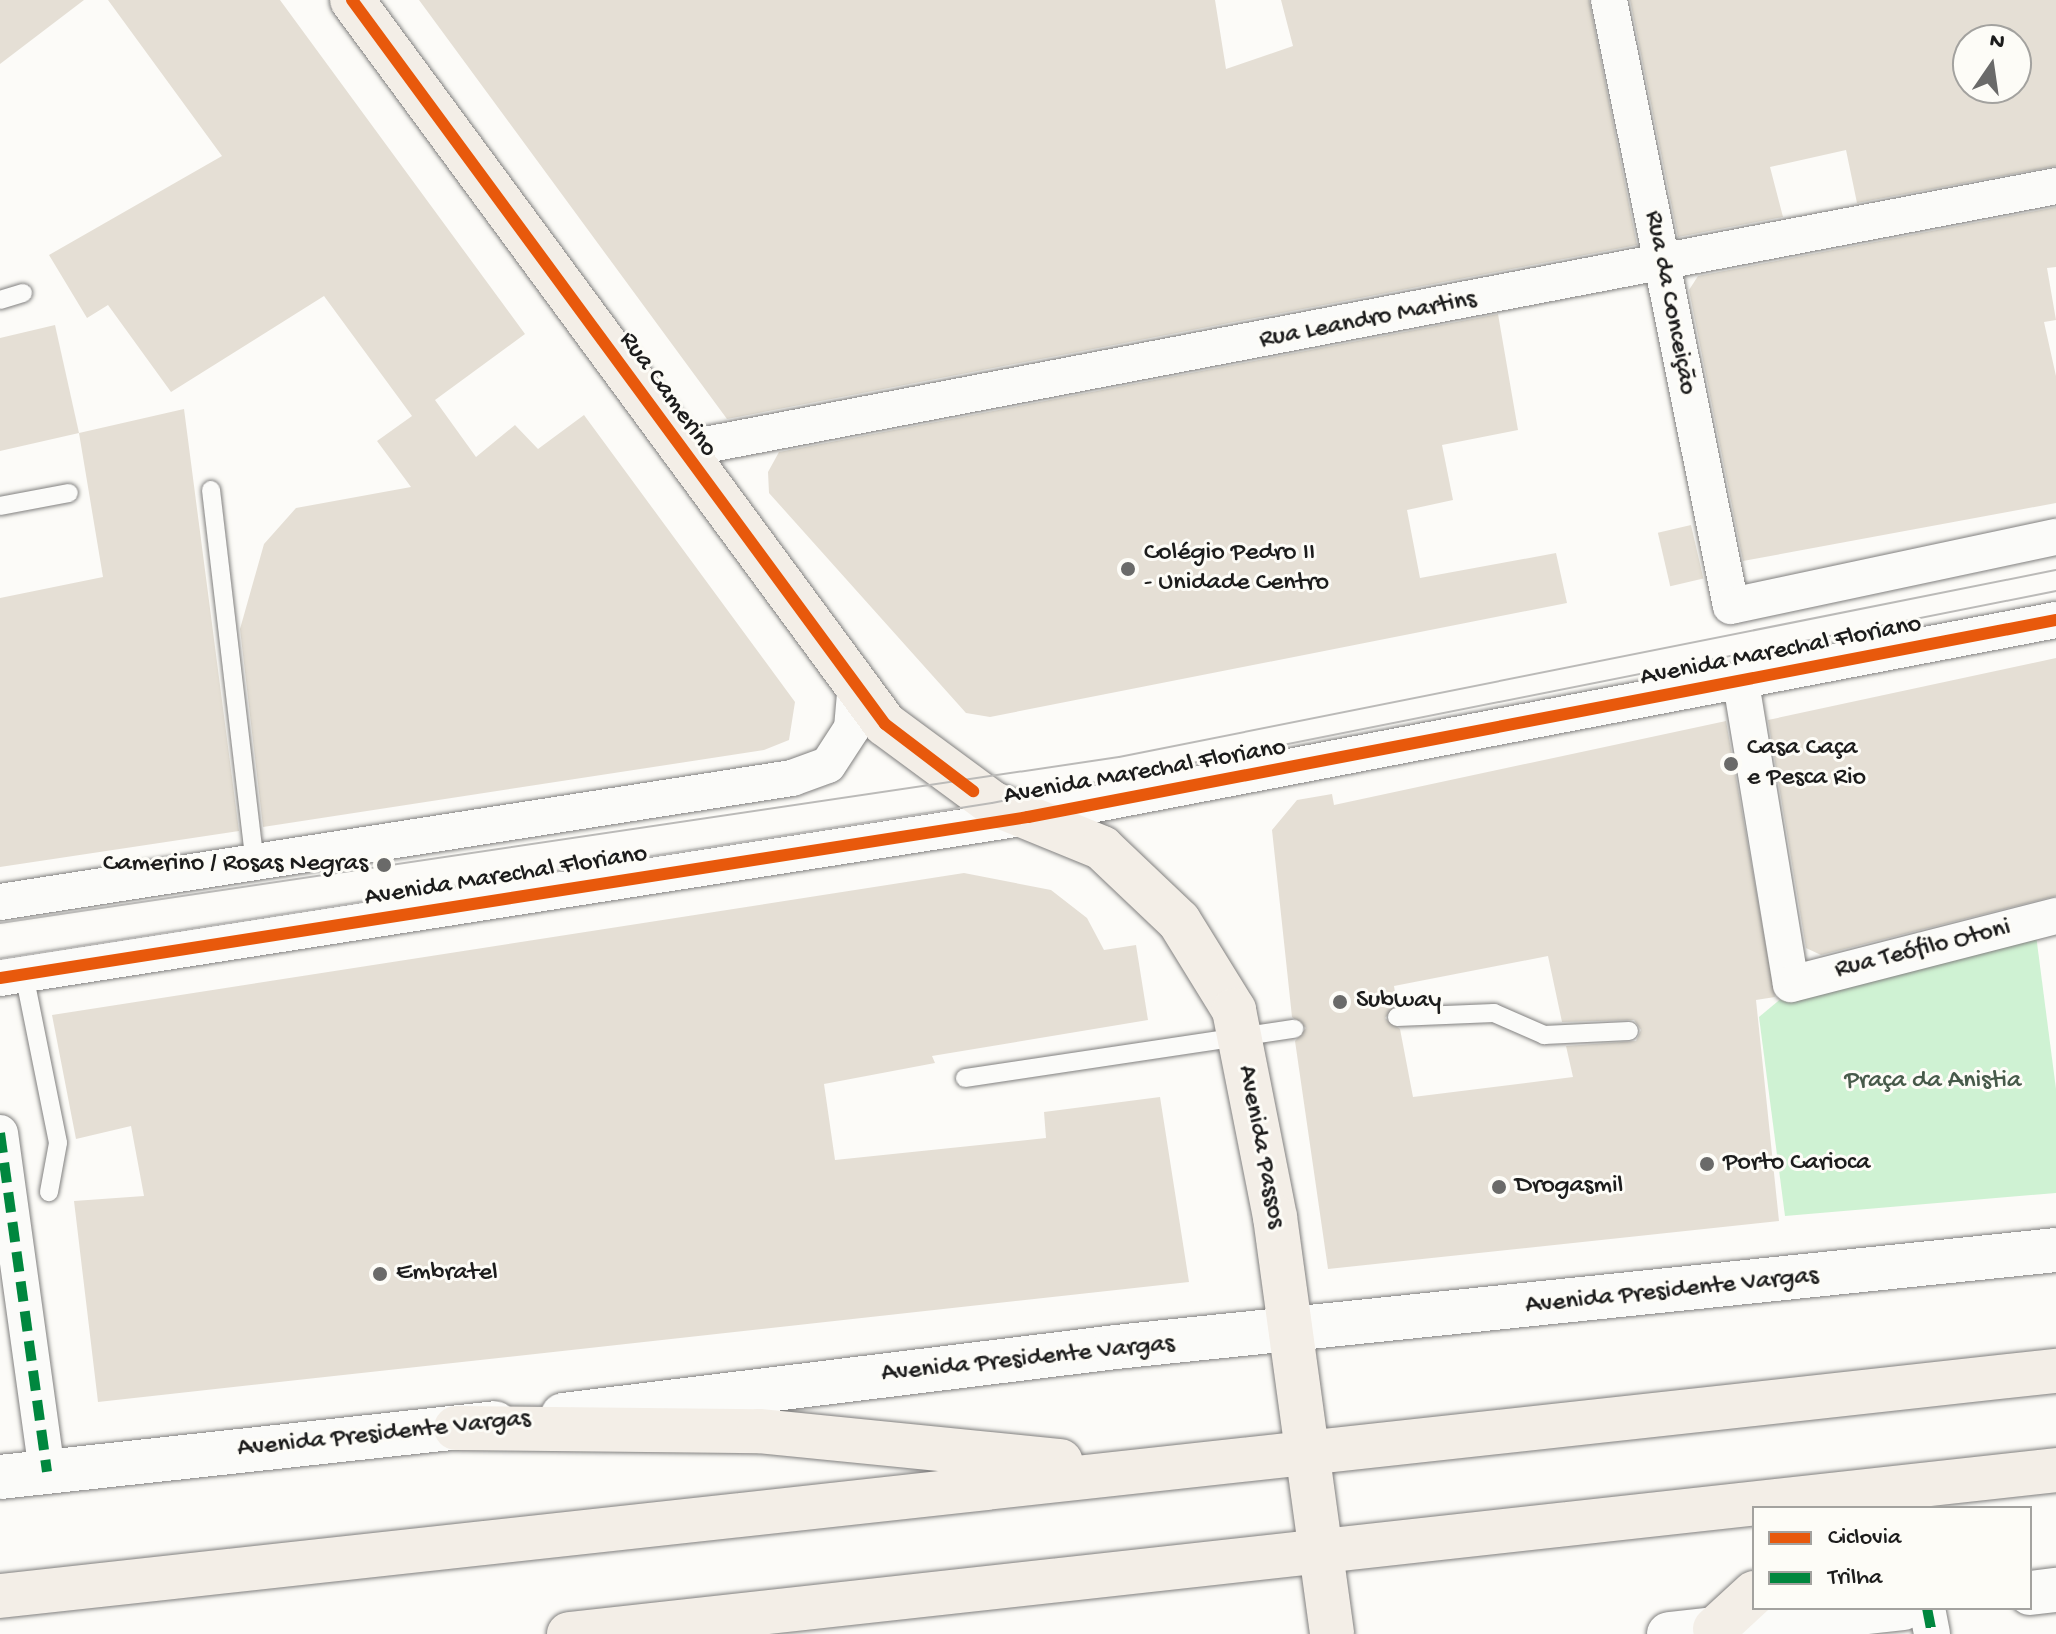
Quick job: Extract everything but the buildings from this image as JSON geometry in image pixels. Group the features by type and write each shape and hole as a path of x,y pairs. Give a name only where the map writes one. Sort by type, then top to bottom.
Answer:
{"main road":[{"name":"Rua Camerino","path":"352,0 679,450 885,724 973,791"},
{"name":"Avenida Passos","path":"973,791 1102,848 1179,921 1234,1010 1275,1217 1288,1334 1332,1634"},
{"name":"Avenida Presidente Vargas","path":"0,1477 456,1428 1116,1347 1288,1334 2056,1250"},
{"path":"0,1596 2056,1371"},
{"path":"456,1428 759,1431 1135,1470"},
{"path":"569,1634 2056,1470"},
{"path":"1999,1506 2056,1486"},
{"path":"2032,1593 2056,1590"},
{"path":"1715,1629 1752,1595"},
{"path":"1669,1634 1885,1610"}],"street":[{"name":"Rua da Conceição","path":"1609,0 1731,606"},
{"name":"Rua Leandro Martins","path":"679,450 1661,267 2056,186"},
{"name":"Avenida Marechal Floriano","path":"1731,606 2056,537"},
{"name":"Avenida Marechal Floriano","path":"12,976 1028,817 1741,683 2056,620"},
{"name":"Avenida Marechal Floriano","path":"0,902 792,778 828,765 852,728 856,682"},
{"name":"Rua Teófilo Otoni","path":"1741,683 1791,984 2056,916"},
{"path":"0,1133 47,1472"},
{"path":"1927,1610 1932,1634"}],"lane":[{"path":"0,300 23,293"},
{"path":"211,490 255,862"},
{"path":"0,506 69,493"},
{"path":"12,976 58,1143 49,1192"},
{"path":"1397,1017 1494,1013 1544,1035 1629,1031"},
{"path":"965,1078 1239,1034 1294,1029"}],"green space":[{"name":"Praça da Anistia","path":"2036,935 2056,1089 2056,1193 1785,1216 1759,1017 1788,993"}],"tram line":[{"path":"0,923 1119,757 2056,570"},
{"path":"0,959 992,803 2056,591"}],"marked path":[{"path":"0,1133 47,1472"},
{"path":"1927,1610 1932,1634"}],"cycle path":[{"path":"352,0 885,724 973,791"},
{"path":"0,978 1028,817 2056,620"}],"place":[{"name":"Colégio Pedro II - Unidade Centro","path":"1128,569"},
{"name":"Casa Caça e Pesca Rio","path":"1731,764"},
{"name":"Camerino / Rosas Negras","path":"384,865"},
{"name":"Subway","path":"1340,1002"},
{"name":"Porto Carioca","path":"1707,1164"},
{"name":"Drogasmil","path":"1499,1187"},
{"name":"Embratel","path":"380,1274"}]}
